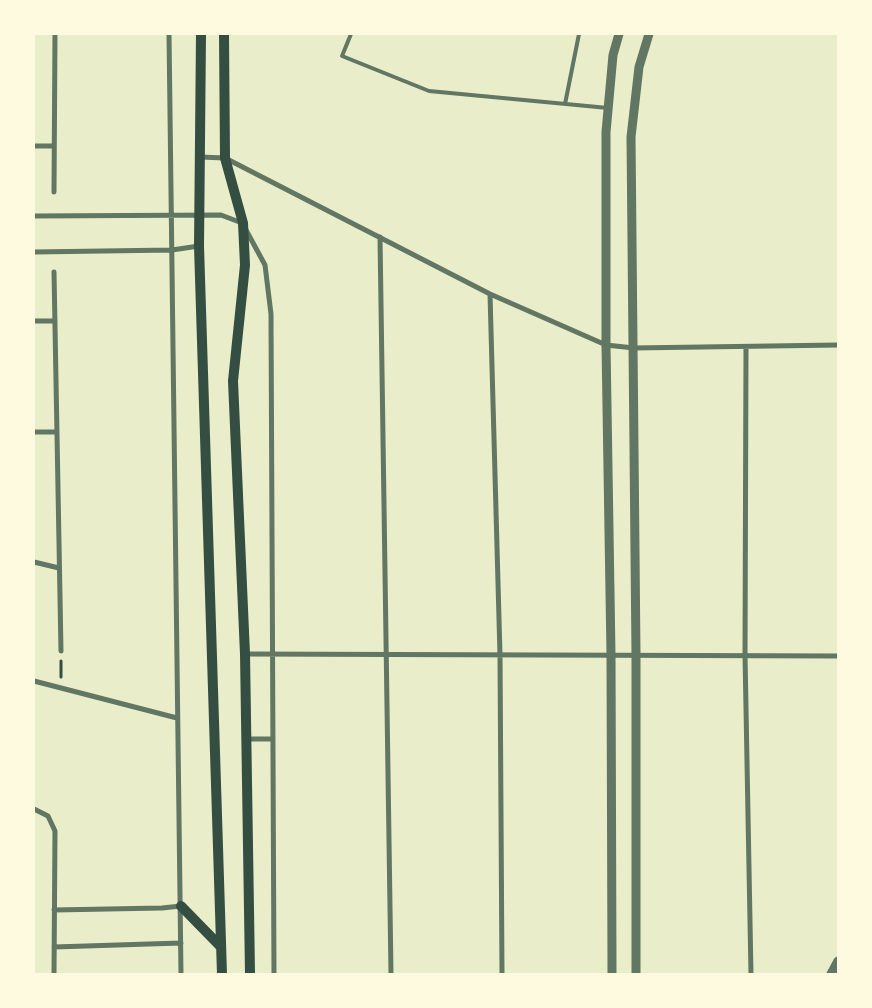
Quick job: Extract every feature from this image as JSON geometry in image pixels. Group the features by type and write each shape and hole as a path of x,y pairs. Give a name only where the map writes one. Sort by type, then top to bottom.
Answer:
{"main road":[{"path":"201,34 199,246 222,974"},
{"path":"224,34 225,158 243,224 245,265 233,381 245,654 250,974"},
{"path":"181,906 221,947"}],"street":[{"path":"54,192 55,34"},
{"path":"169,34 181,906 180,974"},
{"path":"612,974 611,655 606,345 606,132 613,55 620,34"},
{"path":"636,974 636,655 631,137 638,67 649,34"},
{"path":"34,146 54,146"},
{"path":"200,157 225,158 490,294 606,345 634,348 838,345"},
{"path":"34,216 221,215 243,224 265,265 272,314 274,974"},
{"path":"380,237 391,974"},
{"path":"34,252 172,250 199,246"},
{"path":"54,272 61,651"},
{"path":"490,294 500,655 502,974"},
{"path":"34,321 55,321"},
{"path":"746,347 745,654 751,974"},
{"path":"34,432 57,432"},
{"path":"34,562 59,568"},
{"path":"245,654 745,654 838,656"},
{"path":"34,681 177,718"},
{"path":"246,739 273,739"},
{"path":"34,809 48,816 55,831 54,974"},
{"path":"54,910 181,906"},
{"path":"54,948 181,943"},
{"path":"831,974 838,961"}],"lane":[{"path":"351,34 342,56 429,91 608,108"},
{"path":"565,104 579,34"}],"path":[{"path":"61,651 61,688"}]}
